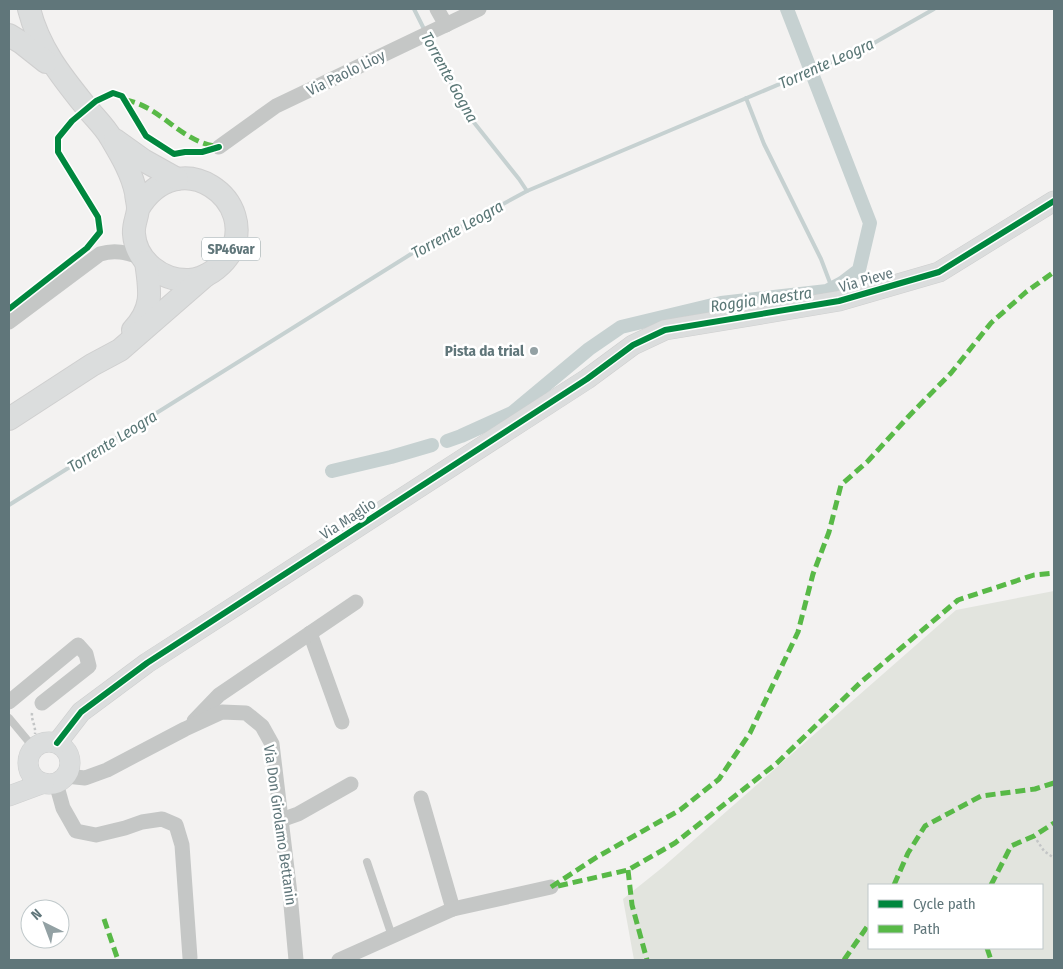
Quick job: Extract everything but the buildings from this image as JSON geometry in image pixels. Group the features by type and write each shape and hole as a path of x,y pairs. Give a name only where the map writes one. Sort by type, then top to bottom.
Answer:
{"main road":[{"name":"SP46var","path":"9,28 18,23 28,9"},
{"name":"SP46var","path":"28,9 38,38 57,71 110,137 130,174 138,209"},
{"name":"SP46var","path":"9,35 22,42 57,71"},
{"name":"SP46var","path":"110,137 143,160 177,179"},
{"name":"SP46var","path":"9,419 92,365 120,350 219,267 230,254 235,238 236,222 231,207 222,193 209,184 193,178 177,179 165,182 145,198 138,209 134,221 134,234 137,247 144,260 150,287 148,307 142,320 128,336 92,365"},
{"name":"SP46var","path":"144,260 158,273 174,279 190,280 206,276"}],"street":[{"path":"437,9 440,28"},
{"name":"Via Paolo Lioy","path":"219,147 276,106 478,9"},
{"name":"Via Pieve","path":"665,330 839,301 939,272 1054,201"},
{"path":"9,322 100,254 120,250 144,260"},
{"name":"Via Maglio","path":"57,743 80,712 147,662 587,379 633,345 665,330"},
{"path":"185,729 219,695 356,602"},
{"path":"310,633 342,722"},
{"path":"9,702 78,645 86,654 89,666 42,703"},
{"name":"Via Don Girolamo Bettanin","path":"55,781 84,778 107,770 222,712 246,713 262,726 272,744 296,960"},
{"path":"9,796 55,781 71,764 70,757 63,746 57,743 31,744 29,768 34,778 55,781"},
{"path":"9,789 29,768"},
{"path":"55,781 62,808 76,832 96,836 142,822 162,819 176,825 182,846 190,958"},
{"path":"281,820 298,814 352,784"},
{"path":"421,798 453,909"},
{"path":"339,960 453,909 551,887"}],"lane":[{"path":"9,718 31,744"},
{"path":"367,862 392,936"}],"path":[{"path":"31,744 36,728 32,713 42,703"},
{"path":"1034,836 1044,852 1054,858"}],"shaded area":[{"path":"1054,591 1054,960 634,960 623,899 663,867 956,610"}],"waterway":[{"name":"Torrente Gogna","path":"414,9 425,31"},
{"name":"Roggia Maestra","path":"447,441 512,413 589,349 621,327 721,303 827,291 842,283 859,270 870,223 787,9"},
{"name":"Torrente Leogra","path":"9,505 411,254 527,191 867,47 934,9"},
{"name":"Torrente Gogna","path":"429,37 464,110 527,191"},
{"path":"746,98 764,144 821,259 832,288"},
{"name":"Roggia Maestra","path":"332,471 432,445"}],"marked path":[{"path":"125,100 137,103 159,115 180,131 202,143 215,146"},
{"path":"551,887 597,857 680,810 719,779 750,733 798,632 813,574 829,532 841,485 868,461 951,373 991,323 1026,292 1054,272"},
{"path":"558,886 628,870 675,843 777,763 861,682 958,600 1034,575 1054,573"},
{"path":"894,884 908,853 925,826 981,796 1035,789 1054,783"},
{"path":"992,884 1011,846 1034,836 1054,823"},
{"path":"628,870 632,905 647,960"},
{"path":"104,919 118,960"},
{"path":"844,960 868,925"},
{"path":"987,949 991,960"}],"cycle path":[{"path":"9,309 87,248 100,232 98,217 58,152 58,138 72,121 96,101 113,93 122,96 146,136 174,154 202,152 219,147"},
{"path":"57,743 81,712 147,663 587,379 633,345 665,330 839,301 939,272 1054,201"}],"place":[{"name":"Pista da trial","path":"534,351"}]}
